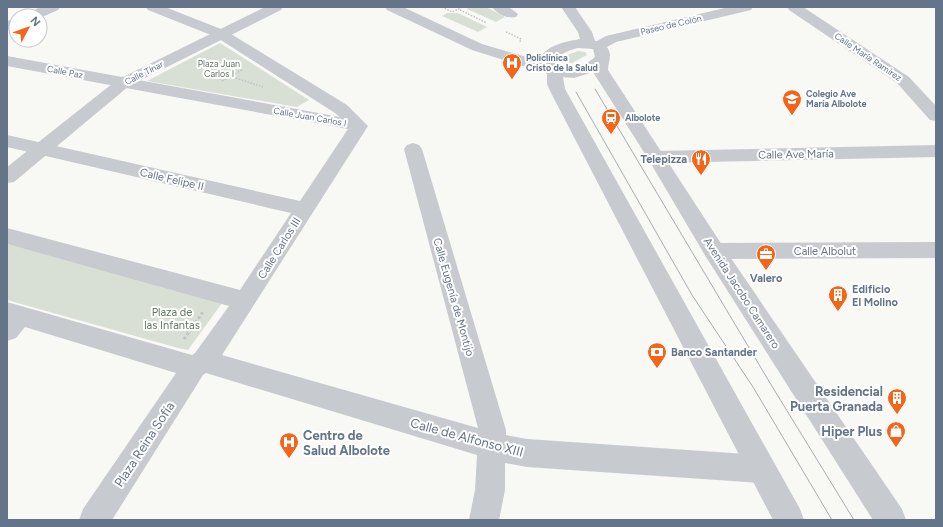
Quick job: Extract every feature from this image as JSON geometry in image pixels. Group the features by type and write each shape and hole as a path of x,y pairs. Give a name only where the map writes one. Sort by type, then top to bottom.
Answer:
{"street":[{"name":"Calle Juan Carlos I","path":"153,7 221,34 341,109 359,126"},
{"name":"Calle Tínar","path":"7,177 122,83 276,7"},
{"path":"392,7 470,44 509,56 550,65 564,74 583,71 596,50 577,43 555,51 550,65 557,89 789,520"},
{"path":"499,7 511,14"},
{"name":"Avenida Jacobo Camarero","path":"568,7 596,50 600,70 606,80 656,156 714,251 892,520"},
{"name":"Paseo de Colón","path":"596,50 611,39 746,7"},
{"name":"Calle María Ramirez","path":"794,7 903,80 934,110"},
{"name":"Calle Paz","path":"7,61 122,83"},
{"name":"Calle Juan Carlos I","path":"122,83 359,126"},
{"name":"Calle Carlos III","path":"189,363 245,301 359,126"},
{"name":"Calle Felipe II","path":"7,141 304,209"},
{"name":"Calle Eugenía de Montijo","path":"413,148 492,430 492,446"},
{"name":"Calle Ave María","path":"656,156 936,151"},
{"path":"7,236 245,301"},
{"name":"Calle Albolut","path":"714,251 936,250"},
{"path":"12,320 189,363"},
{"name":"Calle de Alfonso XIII","path":"189,363 492,446 527,454 761,469"},
{"name":"Plaza Reina Sofía","path":"94,520 189,363"},
{"path":"484,520 490,490 492,446"}],"path":[{"path":"442,7 451,11 460,10 463,7"},
{"path":"193,63 266,89"},
{"path":"218,83 247,67"},
{"path":"189,363 216,293"}],"green space":[{"path":"468,7 486,7 505,17 496,22 467,9"},
{"path":"447,13 458,13 487,27 478,32 442,16"},
{"name":"Plaza Juan Carlos I","path":"220,43 309,100 297,107 147,81"},
{"path":"578,51 585,52 587,55 572,63 562,63 560,60 567,55"},
{"name":"Plaza de las Infantas","path":"7,244 222,303 188,350 178,348 7,300"}],"tram line":[{"path":"595,89 770,383 854,520"},
{"path":"576,92 692,295 753,387 832,520"}],"place":[{"name":"Policlínica Cristo de la Salud","path":"512,80"},
{"name":"Colegio Ave María Albolote","path":"792,116"},
{"name":"Albolote","path":"611,135"},
{"name":"Telepizza","path":"701,176"},
{"name":"Valero","path":"766,271"},
{"name":"Edificio El Molino","path":"838,312"},
{"name":"Banco Santander","path":"657,369"},
{"name":"Residencial Puerta Granada","path":"897,415"},
{"name":"Hiper Plus","path":"896,448"},
{"name":"Centro de Salud Albolote","path":"289,459"}]}
